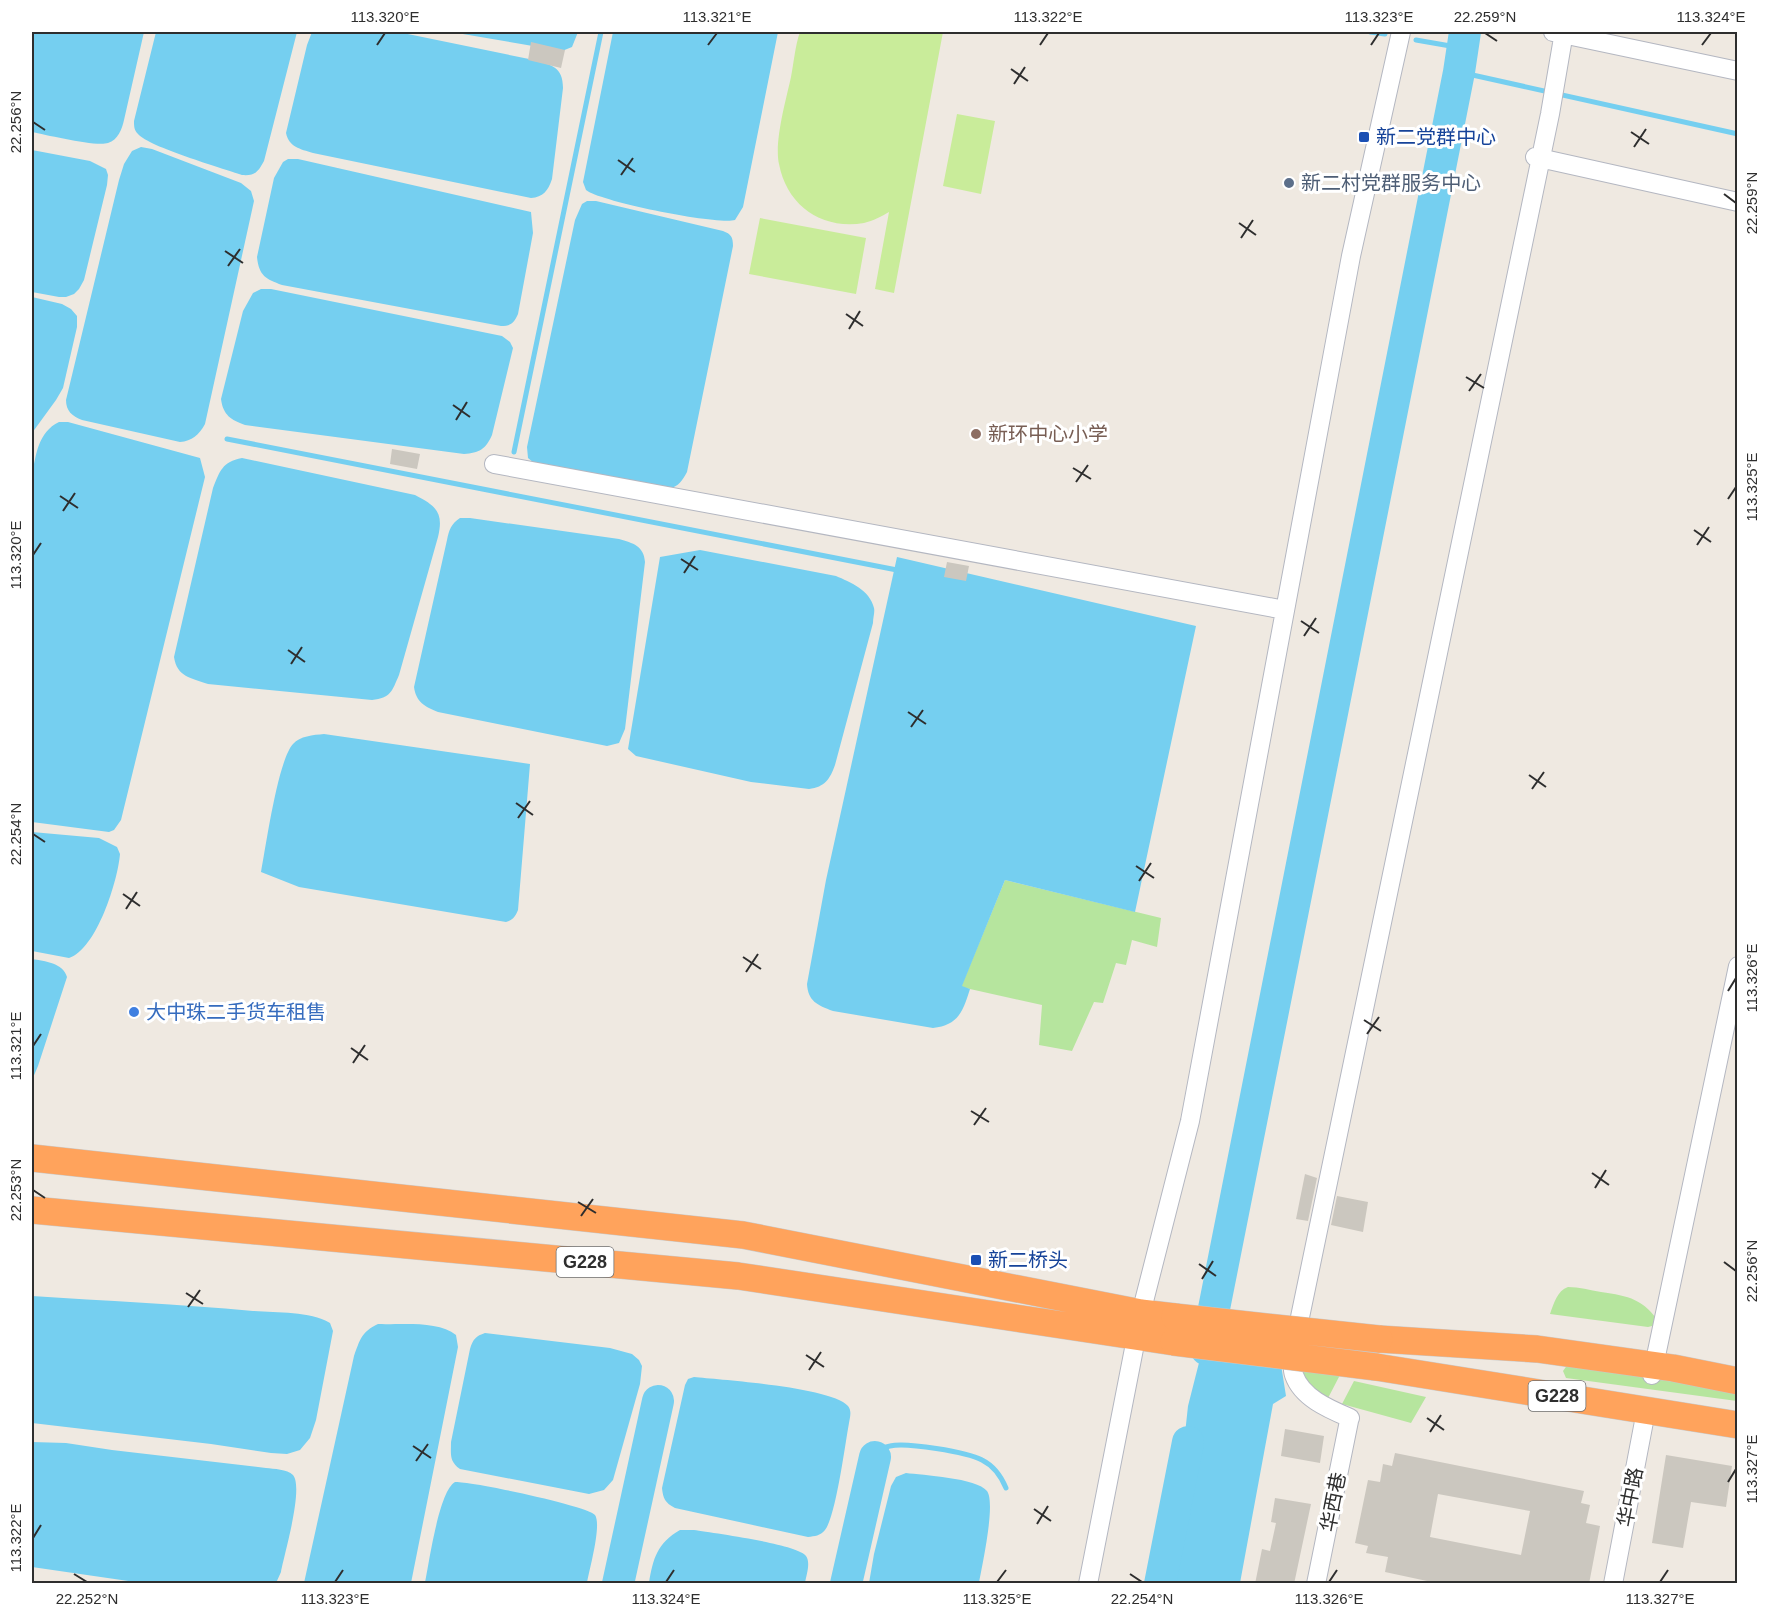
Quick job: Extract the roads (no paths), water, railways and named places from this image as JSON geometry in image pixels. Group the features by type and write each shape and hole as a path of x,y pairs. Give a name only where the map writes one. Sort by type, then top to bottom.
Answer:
{"highway":[{"name":"G228","path":"32,1158 743,1235 1139,1325"},
{"name":"G228","path":"32,1210 738,1276 1175,1329 1537,1349 1673,1368 1737,1381"},
{"name":"G228","path":"1175,1329 1376,1367 1737,1425"}],"street":[{"path":"1088,1584 1139,1325 1190,1121 1351,256 1401,32"},
{"path":"1551,32 1737,71"},
{"name":"华西巷","path":"1316,1584 1350,1420 1322,1405 1307,1394 1299,1384 1294,1374 1294,1346 1550,114 1564,32"},
{"path":"1535,157 1737,202"},
{"path":"494,464 1285,610"},
{"path":"1652,1375 1737,966"},
{"name":"华中路","path":"1613,1584 1646,1411"}],"water":[{"path":"32,32 144,32 123,123 119,134 114,139 102,144 32,132"},
{"path":"156,32 297,32 264,161 256,172 242,175 170,151 145,139 134,128"},
{"path":"312,32 398,32 534,60 555,68 561,75 563,88 552,179 547,190 542,195 531,198 313,153 296,147 287,138 286,133"},
{"path":"451,32 578,32 572,47 562,51"},
{"path":"613,32 778,32 743,207 735,220 706,219 659,211 613,200 586,190 583,182"},
{"path":"141,147 152,149 241,183 251,191 254,201 205,424 195,437 180,442 82,420 70,413 66,404 119,180 124,164 132,151"},
{"path":"32,150 90,161 106,169 108,175 84,280 74,294 66,297 32,292"},
{"path":"288,159 298,159 531,212 533,233 515,320 510,325 501,326 282,285 268,279 260,269 257,257 274,178 283,162"},
{"path":"587,201 596,201 723,231 732,238 733,246 687,472 680,483 669,489 534,463 528,458 527,447 575,220 582,204"},
{"path":"261,289 271,289 502,336 510,342 513,348 492,435 487,444 474,453 464,454 245,425 232,419 226,413 221,399 243,311 253,293"},
{"path":"32,297 62,304 71,309 77,316 77,327 63,388 32,433"},
{"path":"59,422 68,422 200,458 205,477 121,820 114,830 109,832 32,822 32,475 42,438 52,426"},
{"path":"242,458 415,495 437,511 440,521 438,537 399,675 392,689 383,698 372,700 208,684 186,676 178,669 174,657 213,488 223,468 230,462"},
{"path":"460,518 619,539 640,549 645,562 625,729 619,743 607,746 438,712 425,706 419,700 414,687 448,536 452,525"},
{"path":"700,550 836,576 859,588 872,602 873,623 835,765 829,778 823,784 809,789 751,782 636,756 628,749 660,557"},
{"path":"897,557 1196,626 1135,912 1005,880 962,986 970,989 965,1004 959,1016 949,1024 933,1028 833,1011 814,1002 809,995 807,984 826,880"},
{"path":"324,734 530,764 518,910 514,918 506,922 299,887 261,872 269,824 282,767 288,753 299,739"},
{"path":"32,832 99,838 117,847 120,854 115,880 97,928 79,952 69,958 32,951"},
{"path":"32,959 58,966 67,977 32,1080"},
{"path":"32,1296 293,1313 312,1316 330,1323 333,1331 316,1420 310,1438 300,1450 287,1454 32,1423"},
{"path":"378,1324 418,1324 439,1327 456,1335 458,1347 411,1583 304,1583 354,1356 365,1333"},
{"path":"485,1333 610,1348 632,1354 639,1360 642,1366 640,1384 613,1480 604,1490 589,1494 460,1469 454,1463 451,1457 451,1442 470,1349 475,1338"},
{"path":"1204,1343 1279,1352 1286,1396 1273,1404 1240,1583 1159,1584 1166,1545 1174,1536 1188,1406"},
{"path":"694,1377 799,1389 838,1399 848,1406 850,1416 840,1479 833,1510 823,1532 808,1537 675,1508 667,1502 662,1488 685,1385 688,1379"},
{"path":"32,1442 66,1443 284,1470 290,1473 296,1482 295,1507 281,1572 276,1583 142,1583 32,1567"},
{"path":"906,1473 961,1480 987,1491 990,1508 989,1521 979,1583 869,1583 891,1486 896,1477"},
{"path":"455,1482 528,1495 573,1506 595,1515 596,1538 587,1583 425,1583 444,1499"},
{"path":"680,1530 694,1530 754,1540 788,1547 800,1552 806,1556 808,1562 805,1583 649,1583 657,1552 666,1540"}],"waterway":[{"path":"514,452 601,32"},
{"path":"1370,32 1385,34"},
{"path":"1206,1349 1459,72 1465,32"},
{"path":"1416,40 1462,48"},
{"path":"1459,72 1738,134"},
{"path":"227,439 897,570"},
{"path":"618,1584 658,1401"},
{"path":"1160,1584 1188,1442"},
{"path":"875,1457 885,1447 898,1445 964,1454 982,1460 994,1468 1006,1488"},
{"path":"846,1584 875,1457"}],"place":[{"name":"新二党群中心","path":"1364,137"},
{"name":"新二村党群服务中心","path":"1289,183"},
{"name":"新环中心小学","path":"976,434"},
{"name":"大中珠二手货车租售","path":"134,1012"},
{"name":"新二桥头","path":"976,1260"}]}
